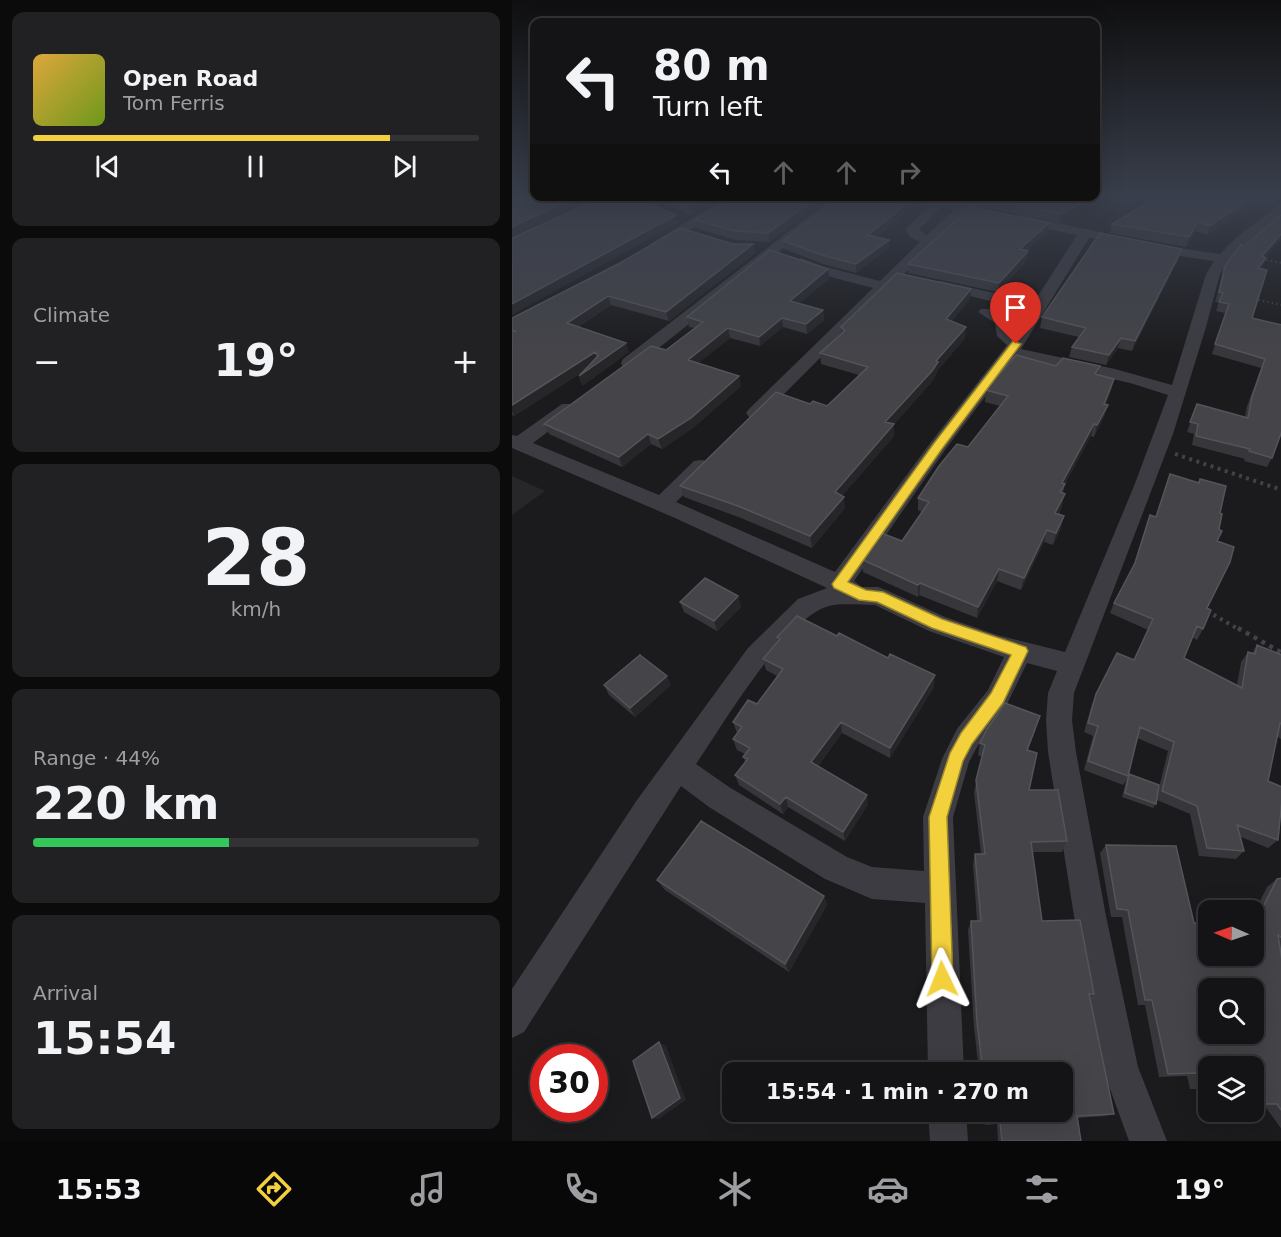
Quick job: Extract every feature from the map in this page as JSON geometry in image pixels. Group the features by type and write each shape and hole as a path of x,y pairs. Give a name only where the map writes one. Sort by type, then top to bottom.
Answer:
{"street":[{"path":"640,254 646,249"},
{"path":"618,372 720,293 765,249"},
{"path":"766,249 816,269 888,281 917,280 1038,307"},
{"path":"747,421 921,249"},
{"path":"839,584 938,446 1014,347 1075,249"},
{"path":"1176,249 1225,254"},
{"path":"1148,1141 1120,1067 1062,752 1059,720 1061,693 1132,521 1213,274 1230,249"},
{"path":"986,312 1002,321 1006,336 1014,347 1070,366 1137,378 1176,392"},
{"path":"516,442 582,398"},
{"path":"516,442 662,504 864,596"},
{"path":"662,504 716,452"},
{"path":"512,1020 647,810 757,655 806,606 828,597 878,596 937,624 997,645 1073,664"},
{"path":"946,1062 938,817 956,759 967,738 997,698 1020,651"},
{"path":"678,768 719,797 836,868 872,883 939,888"},
{"path":"948,1122 949,1141"}],"path":[{"path":"1225,254 1282,263"},
{"path":"1209,290 1282,305"},
{"path":"1157,448 1282,490"},
{"path":"1203,609 1282,653"}],"shaded area":[{"path":"512,476 545,491 512,515"}],"building":[{"path":"512,249 613,249 512,304"},
{"path":"644,249 746,249 666,312 608,296 567,323 626,343 579,376 598,356 595,352 512,405 512,332 515,331 512,330 512,318"},
{"path":"806,249 876,249 856,264"},
{"path":"924,249 1028,251 999,283 908,264"},
{"path":"1089,249 1182,249 1135,341 1121,338 1109,355 1072,347 1086,328 1042,317"},
{"path":"1238,249 1268,249 1262,256 1266,258 1258,268 1267,270 1252,318 1282,325 1282,431 1272,458 1249,451 1250,449 1196,436 1198,424 1190,422 1197,404 1248,418 1252,397 1265,359 1215,344 1229,304 1219,302 1223,293 1219,292 1225,266"},
{"path":"770,250 828,269 790,301 823,310 806,324 782,318 759,337 728,328 688,360 739,376 691,418 658,439 648,434 619,457 544,424 651,346 666,350 703,322 687,317"},
{"path":"897,273 971,289 946,319 966,327 936,361 938,362 932,371 885,422 894,424 835,492 844,497 810,536 738,506 680,486 776,392 810,404 813,401 827,406 868,367 820,353 845,331 841,327"},
{"path":"1016,355 1056,366 1063,358 1100,366 1095,374 1114,379 1104,404 1108,405 1097,425 1094,424 1062,483 1065,484 1060,492 1065,494 1055,513 1064,516 1056,533 1047,530 1024,578 999,569 978,607 920,583 918,585 863,560 881,533 902,541 929,502 918,498 939,466 957,444 968,447 1008,396 986,390"},
{"path":"1170,474 1199,483 1200,479 1226,486 1220,513 1222,514 1219,529 1222,531 1217,541 1234,547 1230,562 1207,608 1211,610 1203,629 1197,626 1184,658 1242,688 1248,652 1255,654 1257,645 1282,655 1282,724 1280,723 1268,781 1282,787 1278,840 1237,825 1244,851 1207,848 1197,806 1162,791 1174,742 1140,727 1128,776 1088,761 1098,726 1088,723 1096,694 1117,653 1134,660 1153,619 1114,603 1135,563 1150,515 1156,517"},
{"path":"705,578 738,596 714,621 680,602"},
{"path":"797,616 837,636 839,633 888,658 890,654 935,675 890,748 841,722 811,762 867,795 843,832 786,797 780,804 735,775 748,759 743,757 750,748 733,739 742,727 733,722 748,700 757,704 783,669 763,659 780,639 777,637"},
{"path":"640,655 667,676 630,708 604,685"},
{"path":"1005,703 1040,716 1027,750 1037,753 1029,790 1058,790 1067,841 1031,842 1042,921 1080,920 1094,994 1089,994 1114,1114 1077,1116 1081,1141 1002,1141 1000,1122 1073,1122 1073,1062 982,1062 971,921 981,921 975,854 985,854 976,780 985,745 980,743"},
{"path":"1129,774 1159,785 1156,804 1125,793"},
{"path":"701,821 824,896 785,964 657,880"},
{"path":"1106,845 1176,846 1194,923 1198,923 1198,966 1264,966 1264,905 1277,879 1282,878 1282,938 1278,935 1282,960 1282,1111 1277,1104 1264,1104 1264,1056 1198,1056 1198,1080 1197,1073 1168,1074 1152,1000 1145,1000 1128,910 1117,909"},
{"path":"659,1042 680,1098 652,1118 633,1061"}],"route":[{"path":"942,979 938,817 956,759 967,738 997,698 1020,651 937,624 878,596 864,596 839,584 938,446 1016,344"}]}
